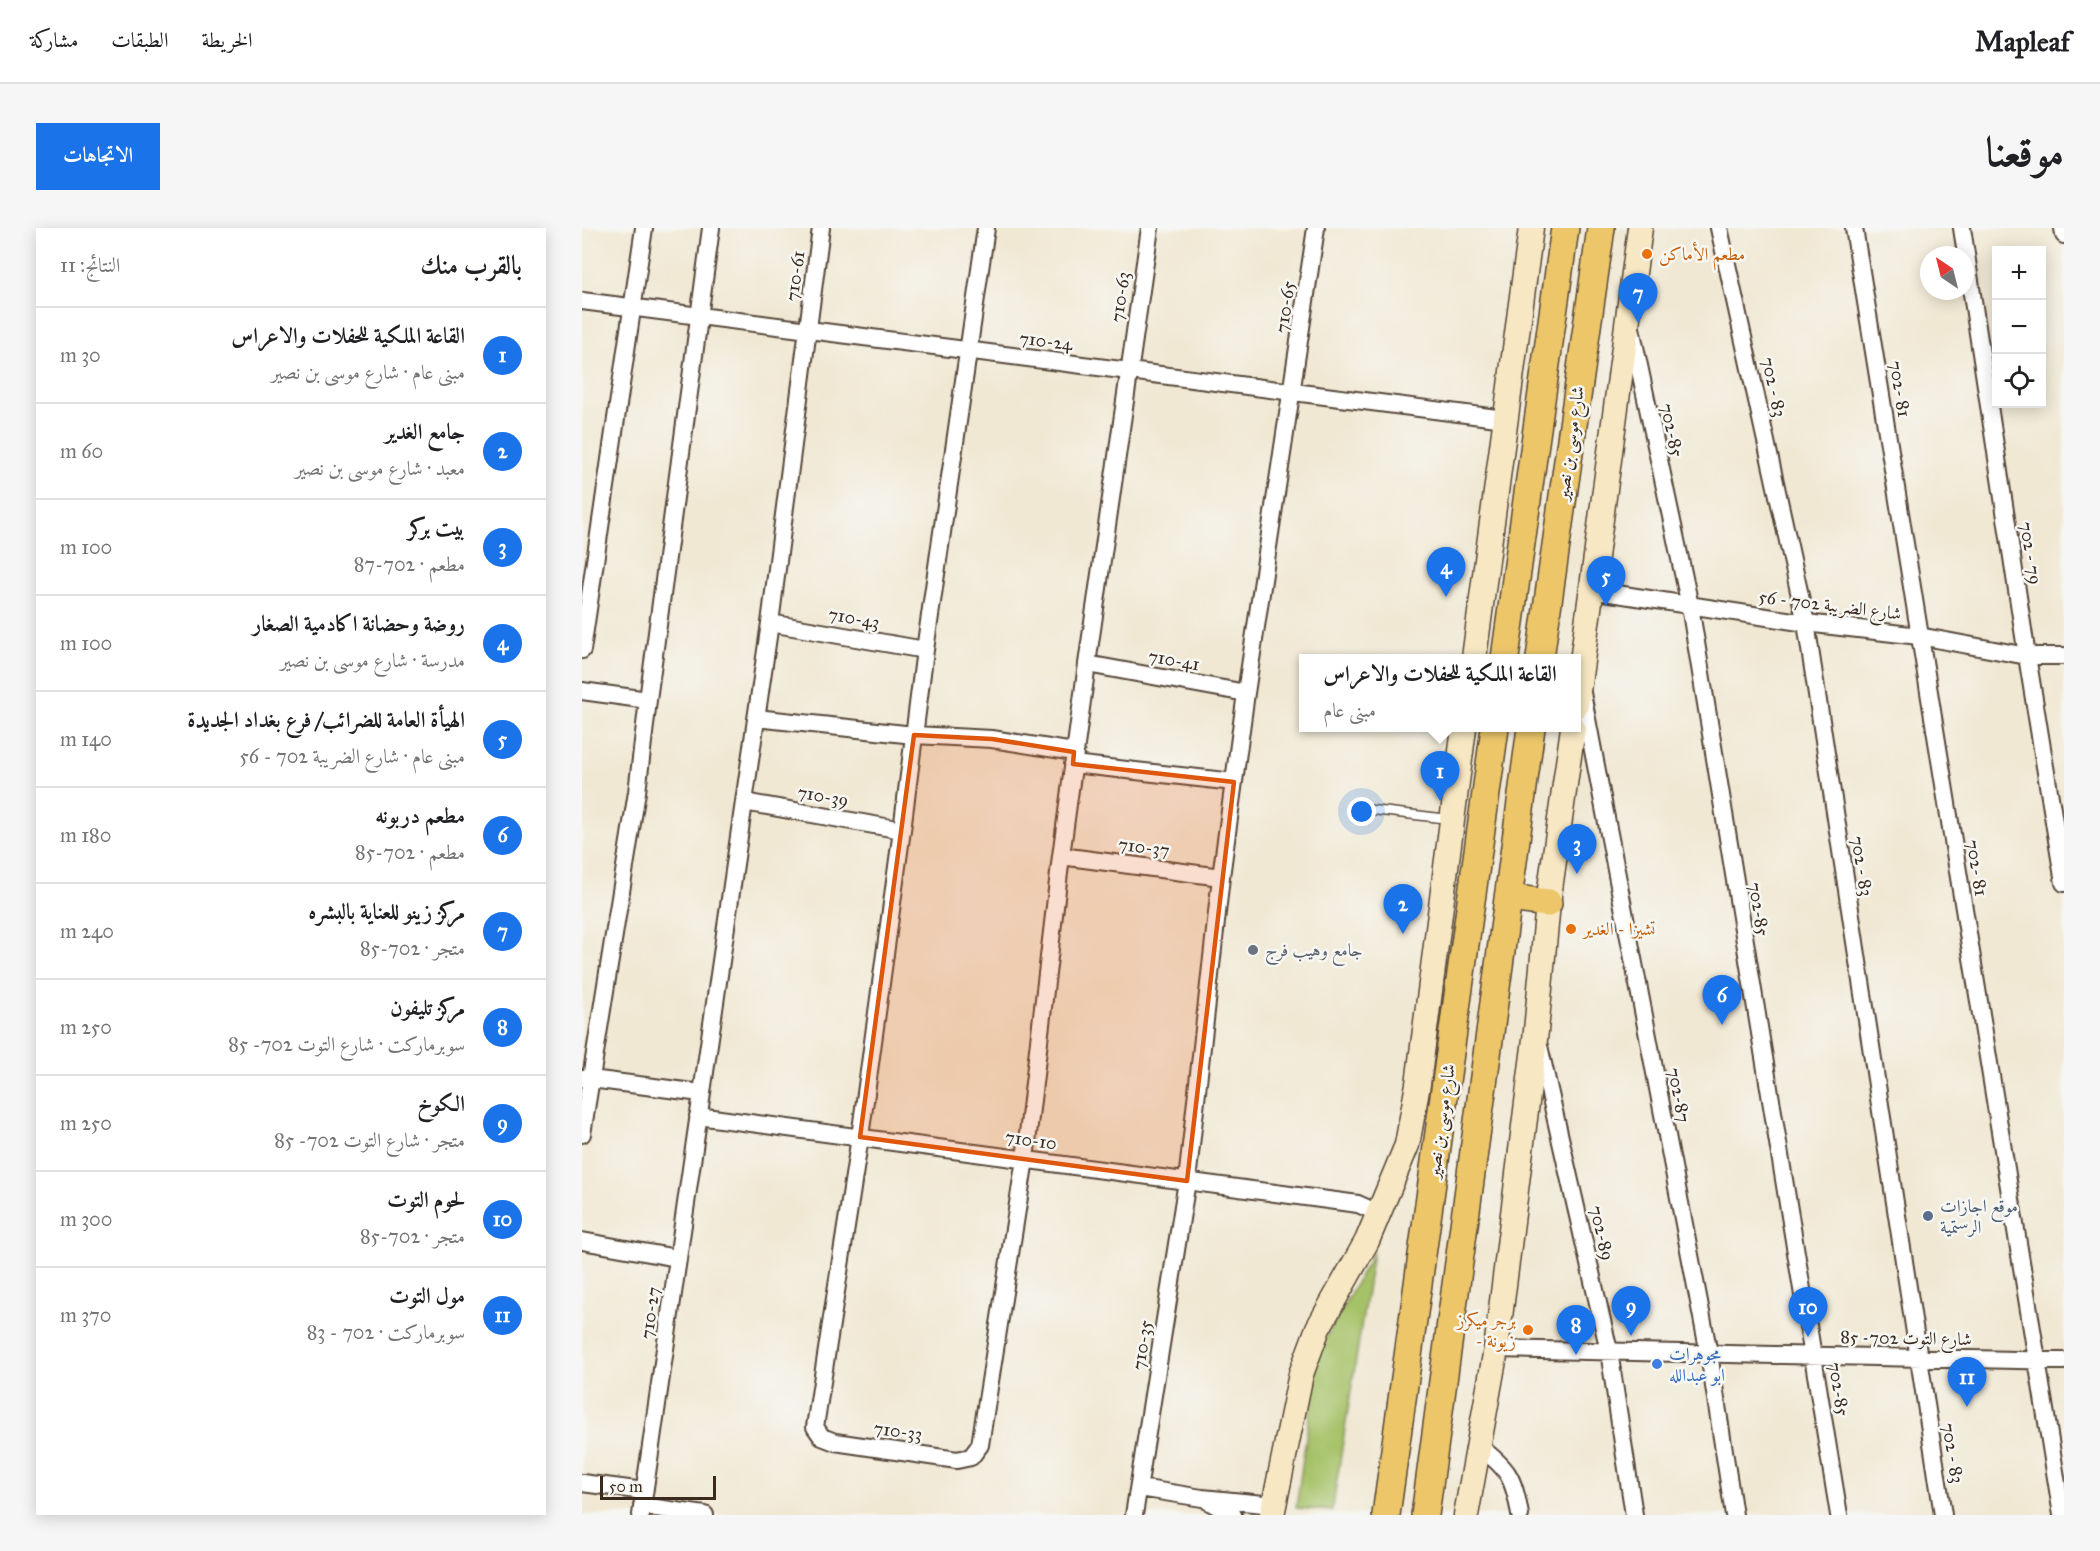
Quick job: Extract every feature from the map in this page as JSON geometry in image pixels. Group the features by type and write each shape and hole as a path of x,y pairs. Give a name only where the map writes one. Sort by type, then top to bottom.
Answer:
{"main road":[{"name":"شارع موسى بن نصير","path":"1506,654 1565,228"},
{"name":"شارع موسى بن نصير","path":"1541,654 1601,228"},
{"name":"شارع موسى بن نصير","path":"1386,1515 1494,732"},
{"name":"شارع موسى بن نصير","path":"1425,1515 1530,732"},
{"path":"1509,898 1548,903"}],"street":[{"path":"582,650 644,228"},
{"path":"582,1134 587,1078 637,792 711,228"},
{"name":"710-61","path":"807,330 821,228"},
{"path":"860,1137 925,650 986,228"},
{"name":"710-63","path":"1129,371 1150,228"},
{"name":"710-65","path":"1292,392 1316,228"},
{"path":"1475,654 1531,228"},
{"path":"1581,670 1640,228"},
{"name":"702 - 83","path":"1719,228 1806,623 1917,1358 1943,1515"},
{"name":"702- 81","path":"1854,228 2062,1515"},
{"name":"702 - 79","path":"1962,228 2064,883"},
{"path":"2063,228 2064,236"},
{"name":"710-24","path":"582,301 1505,419"},
{"name":"702-85","path":"1628,312 1689,606 1839,1515"},
{"path":"698,1116 770,623 807,330"},
{"path":"1025,1159 1061,856 1129,371"},
{"path":"1186,1181 1221,877 1246,693 1292,392"},
{"name":"شارع الضريبة 702 - 56","path":"1591,591 1806,623 1919,636 2027,657 2064,656"},
{"name":"710-43","path":"770,623 925,650"},
{"name":"710-41","path":"1087,664 1246,693"},
{"path":"582,691 648,700"},
{"name":"702-87","path":"1581,709 1708,1353 1734,1515"},
{"path":"756,718 914,735 992,739 1074,758 1234,782"},
{"path":"1140,1488 1275,1512 1301,1374 1318,1328 1367,1241 1368,1208 1407,1145 1418,1084 1463,732"},
{"path":"1466,1515 1496,1349 1536,1031 1548,903 1572,732"},
{"name":"710-39","path":"744,802 902,830"},
{"name":"710-37","path":"1061,856 1221,877"},
{"name":"702-89","path":"1536,1031 1609,1351 1634,1515"},
{"path":"587,1078 702,1093"},
{"name":"710-10","path":"698,1116 1186,1181 1368,1208"},
{"name":"710-27","path":"642,1504 698,1116"},
{"name":"710-33","path":"860,1137 815,1427 822,1437 835,1442 957,1460 971,1457 980,1445 1025,1159"},
{"name":"710-35","path":"1134,1515 1186,1181"},
{"path":"582,1241 677,1258"},
{"name":"شارع التوت 702- 85","path":"1496,1349 2064,1361"},
{"path":"1477,1445 1497,1460 1515,1484 1520,1515"},
{"path":"582,1483 642,1504 705,1515"},
{"path":"1202,1498 1233,1515"}],"lane":[{"path":"1364,809 1452,820"}],"highlighted area":[{"path":"914,735 992,739 1074,752 1073,764 1234,782 1187,1181 860,1137"}],"green space":[{"path":"1373,1252 1332,1511 1296,1508 1318,1353"}],"place":[{"name":"مطعم الأماكن","path":"1647,254"},
{"name":"مركز زينو للعناية بالبشره","path":"1638,323"},
{"name":"روضة وحضانة اكادمية الصغار","path":"1446,597"},
{"name":"الهيأة العامة للضرائب/ فرع بغداد الجديدة","path":"1606,606"},
{"name":"القاعة الملكية للحفلات والاعراس","path":"1440,801"},
{"name":"بيت بركر","path":"1577,874"},
{"name":"تشيزا - الغدير","path":"1571,929"},
{"name":"جامع الغدير","path":"1403,934"},
{"name":"جامع وهيب فرج","path":"1253,950"},
{"name":"مطعم دربونه","path":"1722,1025"},
{"name":"موقع اجازات الرستمية","path":"1928,1216"},
{"name":"برجر ميكرز - زيونة","path":"1528,1330"},
{"name":"الكوخ","path":"1631,1336"},
{"name":"لحوم التوت","path":"1808,1337"},
{"name":"مركز تليفون","path":"1576,1355"},
{"name":"مجوهرات ابو عبدالله","path":"1657,1364"},
{"name":"مول التوت","path":"1967,1407"}]}
